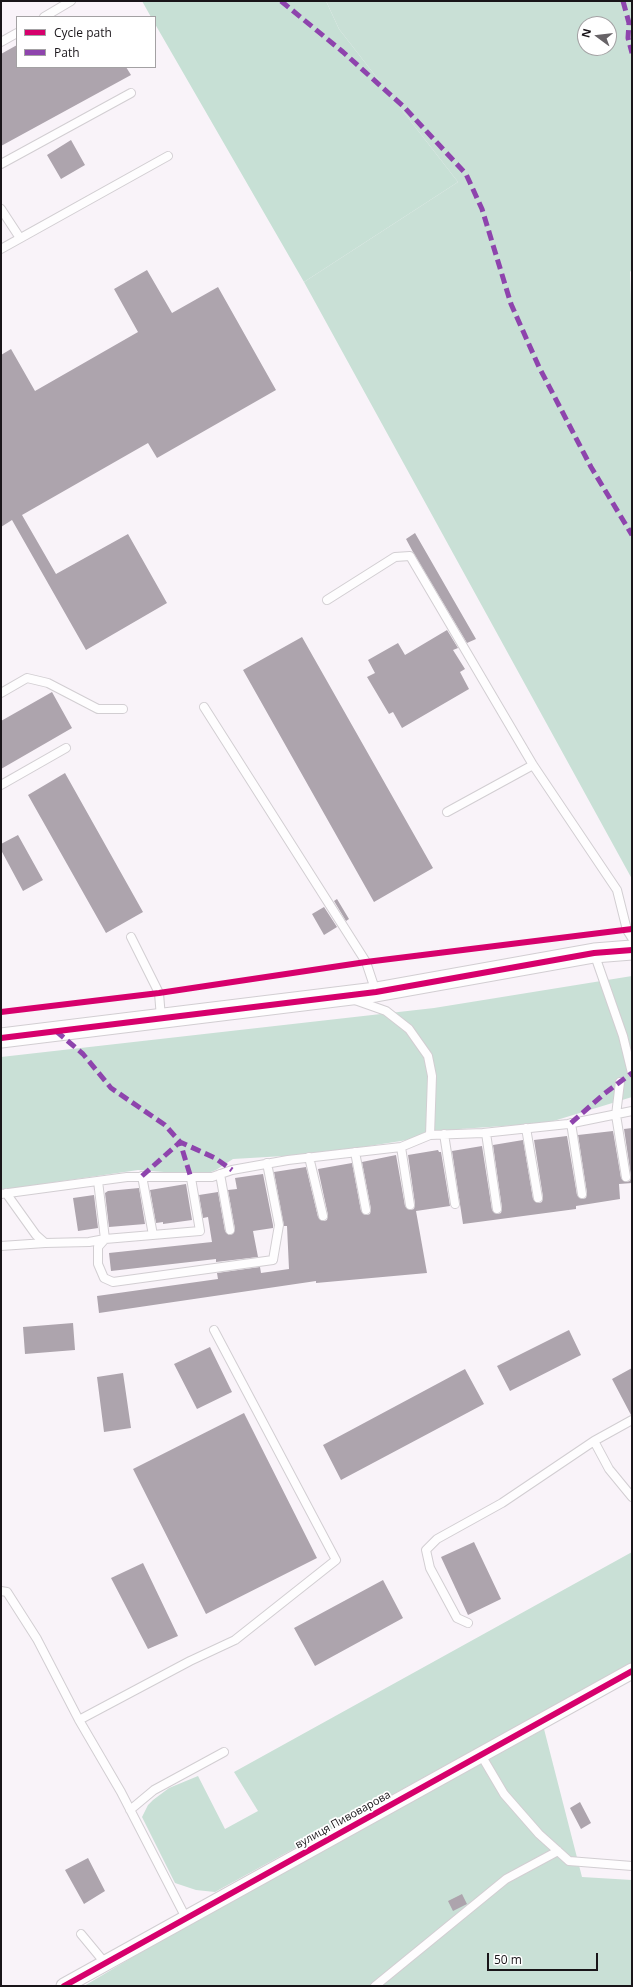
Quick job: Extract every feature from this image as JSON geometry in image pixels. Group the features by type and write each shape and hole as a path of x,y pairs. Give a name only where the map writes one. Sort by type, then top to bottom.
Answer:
{"street":[{"path":"1,1038 376,992 594,953 632,950"},
{"name":"вулиця Пивоварова","path":"64,1986 632,1671"}],"lane":[{"path":"46,16 71,1"},
{"path":"1,42 16,34"},
{"path":"1,164 132,93"},
{"path":"1,248 168,156"},
{"path":"1,209 20,238"},
{"path":"327,600 395,557 410,556 533,765 617,890 627,930 632,938"},
{"path":"1,693 27,678 48,683 98,709 123,709"},
{"path":"204,707 366,962 376,992"},
{"path":"1,785 66,748"},
{"path":"447,812 533,765"},
{"path":"131,937 159,993 161,1018"},
{"path":"594,953 623,1036 632,1073"},
{"path":"346,996 386,1011 409,1029 428,1056 432,1076 430,1135"},
{"path":"620,1082 616,1115 626,1177"},
{"path":"3,1194 142,1176 191,1178 212,1177 232,1170 309,1157 401,1147 430,1135 486,1133 571,1123 632,1111"},
{"path":"571,1123 582,1194"},
{"path":"526,1128 538,1198"},
{"path":"486,1133 497,1209"},
{"path":"444,1134 455,1204"},
{"path":"401,1147 410,1205"},
{"path":"355,1152 366,1210"},
{"path":"309,1157 323,1216"},
{"path":"98,1181 105,1239 98,1247 98,1264 104,1278 113,1282 273,1260 279,1224 267,1164"},
{"path":"220,1174 230,1230"},
{"path":"142,1176 153,1235"},
{"path":"1,1246 89,1242 105,1239 200,1231 191,1178"},
{"path":"3,1194 36,1235 45,1243"},
{"path":"79,1720 190,1661 235,1640 336,1560 214,1330"},
{"path":"468,1623 457,1618 430,1568 426,1550 437,1539 502,1503 594,1441 632,1420"},
{"path":"594,1441 608,1469 632,1497"},
{"path":"1,1591 7,1592 37,1639 79,1720 130,1810 186,1918"},
{"path":"130,1810 154,1790 224,1752"},
{"path":"481,1755 504,1794 539,1834 569,1861 632,1866"},
{"path":"375,1986 506,1879 558,1851"},
{"path":"81,1934 105,1963"}],"path":[{"path":"1,1012 159,993 366,962 627,930"}],"green space":[{"path":"142,1 326,1 339,29 458,182 304,282 156,26 156,16 150,16"},
{"path":"326,1 632,1 632,269 630,272 632,329 632,879 304,282 458,182 339,29"},
{"path":"632,976 632,1097 547,1123 460,1129 401,1141 318,1154 233,1159 216,1170 203,1175 138,1170 1,1190 1,1057 434,1008"},
{"path":"632,1552 632,1663 215,1892 196,1890 175,1883 142,1817 148,1805 169,1788 198,1776 225,1829 258,1811 234,1772"},
{"path":"544,1729 582,1877 632,1880 632,1986 84,1986 214,1909"}],"building":[{"path":"16,46 16,68 127,68 131,75 1,146 1,54"},
{"path":"71,140 85,165 61,179 47,155"},
{"path":"147,270 172,313 218,287 276,390 157,458 148,443 22,515 56,574 128,534 167,603 86,650 12,520 1,527 1,355 11,349 35,391 138,332 114,289"},
{"path":"415,533 476,639 467,643 413,552 406,539"},
{"path":"447,630 458,648 453,650 465,669 460,672 469,689 402,728 393,712 389,714 367,677 375,673 368,660 398,643 405,655"},
{"path":"302,637 433,868 374,902 243,670"},
{"path":"52,692 72,728 1,769 1,721"},
{"path":"65,773 143,912 106,933 28,795"},
{"path":"18,835 43,880 23,891 1,850 1,844"},
{"path":"337,899 349,919 346,921 334,901"},
{"path":"324,907 337,927 324,935 312,914"},
{"path":"632,1128 632,1183 619,1184 620,1199 576,1206 576,1209 463,1224 452,1151 482,1146 492,1210 497,1214 501,1213 502,1208 493,1145 523,1140 533,1199 539,1203 542,1202 543,1197 534,1140 567,1136 577,1195 582,1199 586,1198 587,1193 578,1135 613,1131 621,1178 626,1182 630,1181 631,1176 624,1129"},
{"path":"438,1150 441,1152 450,1206 416,1211 427,1273 316,1283 316,1281 99,1313 97,1296 218,1279 217,1273 260,1267 261,1273 289,1269 287,1226 284,1226 274,1172 306,1167 318,1217 324,1221 327,1220 328,1215 318,1169 352,1163 361,1211 367,1215 370,1214 371,1209 362,1162 396,1155 405,1206 410,1210 414,1209 415,1204 408,1155"},
{"path":"263,1174 273,1228 253,1231 258,1257 216,1262 216,1259 111,1271 109,1253 212,1242 208,1217 203,1218 199,1195 218,1192 225,1231 229,1235 233,1234 235,1229 228,1190 237,1189 235,1178"},
{"path":"186,1184 192,1220 163,1224 163,1222 156,1223 150,1190"},
{"path":"139,1188 145,1224 109,1227 105,1193 108,1191"},
{"path":"94,1195 98,1228 78,1231 73,1198"},
{"path":"73,1323 75,1350 25,1354 23,1327"},
{"path":"569,1330 581,1355 510,1391 497,1366"},
{"path":"210,1347 232,1392 197,1409 174,1364"},
{"path":"632,1368 632,1415 631,1415 612,1379"},
{"path":"465,1369 484,1404 341,1480 323,1445"},
{"path":"123,1373 131,1428 104,1432 97,1377"},
{"path":"244,1413 317,1558 206,1614 133,1469"},
{"path":"474,1542 501,1599 468,1615 441,1557"},
{"path":"143,1563 178,1636 148,1649 111,1578"},
{"path":"383,1580 403,1618 315,1666 294,1628"},
{"path":"580,1802 591,1823 581,1829 570,1808"},
{"path":"88,1858 105,1891 84,1904 65,1870"},
{"path":"462,1894 467,1904 453,1911 448,1901"}],"marked path":[{"path":"281,1 343,52 404,107 466,174 482,209 511,304 539,367 591,467 632,535"},
{"path":"623,1 629,23 628,38 632,53"},
{"path":"56,1031 83,1054 111,1088 165,1125 180,1142 215,1158 232,1170"},
{"path":"571,1123 604,1094 632,1073"},
{"path":"142,1176 180,1142 191,1178"}],"cycle path":[{"path":"1,1012 159,993 366,962 632,929"},
{"path":"1,1038 376,992 594,953 632,950"},
{"path":"64,1986 632,1671"}]}
